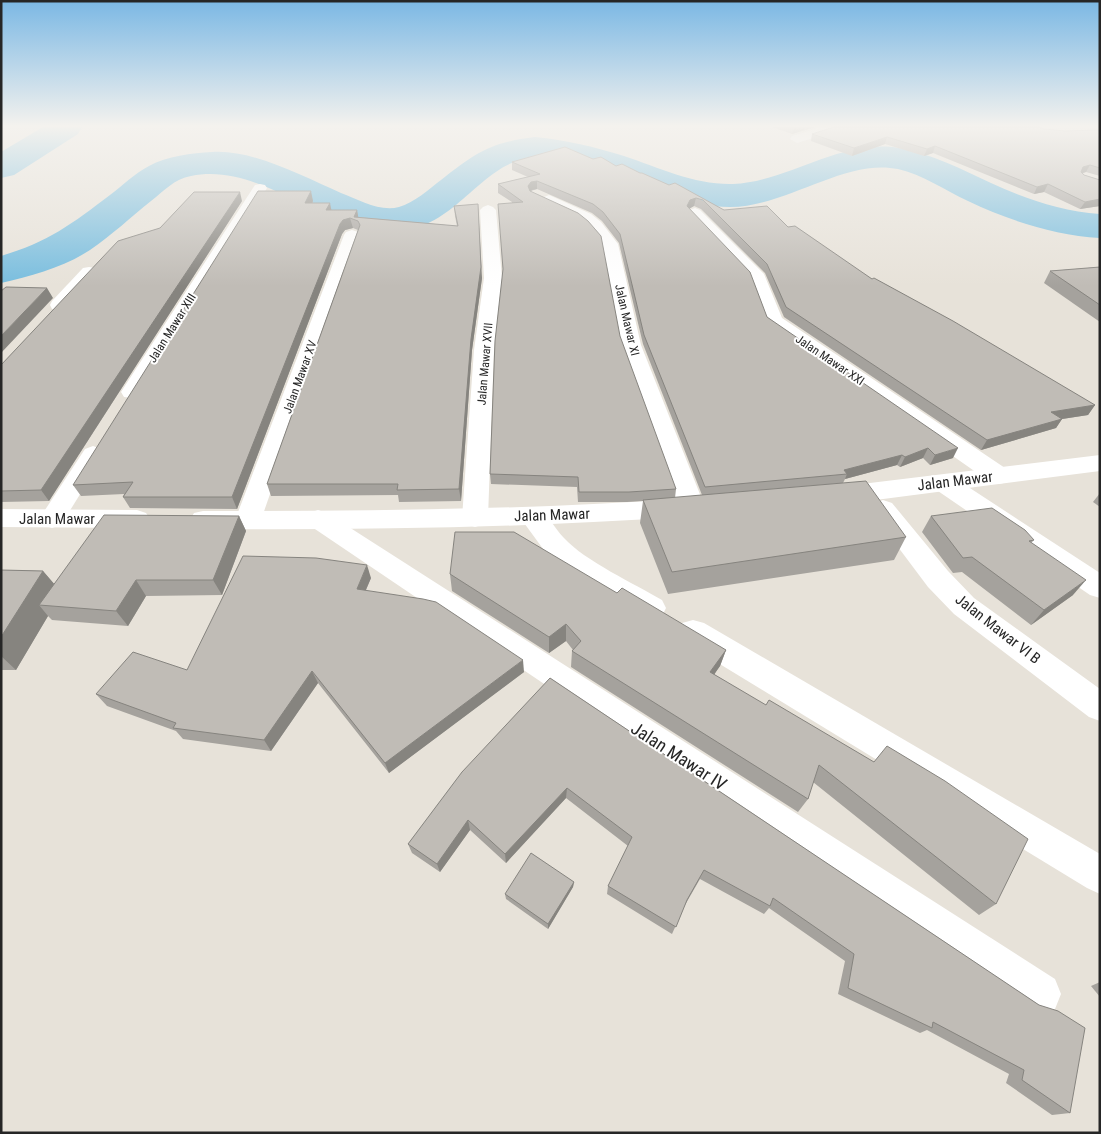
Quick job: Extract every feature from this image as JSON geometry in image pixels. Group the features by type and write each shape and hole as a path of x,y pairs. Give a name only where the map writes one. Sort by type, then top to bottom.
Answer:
{"street":[{"name":"Jalan Mawar XIII","path":"120,411 260,188"},
{"name":"Jalan Mawar XI","path":"537,195 585,218 595,225 610,244 631,346 702,507"},
{"name":"Jalan Mawar XVII","path":"475,518 484,350 493,278 488,210"},
{"name":"Jalan Mawar XXI","path":"696,213 758,278 773,321 999,476"},
{"name":"Jalan Mawar XV","path":"248,520 352,235"},
{"path":"45,321 88,272"},
{"path":"52,519 104,436"},
{"name":"Jalan Mawar","path":"811,499 1100,462"},
{"path":"944,483 1100,587"},
{"name":"Jalan Mawar VI B","path":"870,492 938,579 964,606 1100,707"},
{"name":"Jalan Mawar","path":"1,518 248,520 475,518 610,514 702,507"},
{"path":"532,516 555,546 572,560 1100,875"},
{"name":"Jalan Mawar IV","path":"318,519 1040,994"}],"building":[{"path":"515,180 658,180 669,185 675,183 724,210 767,206 788,227 795,226 872,279 874,278 953,321 1095,405 1051,412 1062,419 987,440 786,307 767,264 703,200 696,198 690,200 687,206 750,272 767,317 958,448 935,455 928,448 905,457 902,455 844,470 847,474 705,487 644,335 620,234 603,212 593,204 537,181 531,182 528,186 530,191 578,213 601,236 620,336 676,489 629,492 579,492 578,477 490,474 495,341 503,269 498,204 523,202 498,184"},
{"path":"1019,180 1100,180 1100,199 1085,202 1048,184 1037,187"},
{"path":"258,191 311,191 305,203 330,203 326,210 357,210 354,217 458,226 454,206 478,204 481,267 471,339 459,489 397,490 398,484 267,484 360,225 358,221 350,218 343,220 340,224 232,497 123,497 133,482 73,485"},
{"path":"194,192 240,192 41,490 1,491 1,365 118,241 160,228"},
{"path":"1100,267 1100,305 1050,271"},
{"path":"6,287 47,288 1,336 1,291"},
{"path":"866,481 906,537 672,572 643,500"},
{"path":"992,508 1025,530 1034,540 1029,541 1086,580 1044,610 972,557 963,558 931,516"},
{"path":"104,515 239,516 213,580 136,580 116,611 39,605"},
{"path":"455,532 514,532 617,593 622,588 726,650 710,672 766,705 769,700 874,762 887,746 945,781 1028,839 996,904 819,765 808,799 572,651 581,641 566,624 549,637 450,574"},
{"path":"243,556 316,558 367,565 357,589 436,602 523,660 385,763 312,671 264,740 173,728 176,723 96,694 133,652 187,670"},
{"path":"1,570 43,571 1,637"},
{"path":"550,678 1039,1005 1058,1011 1085,1028 1070,1113 1022,1080 1024,1070 933,1022 932,1028 848,988 854,954 773,898 770,906 704,870 687,900 676,927 608,886 632,837 567,788 505,854 468,820 437,864 408,844 462,772"},
{"path":"531,853 574,882 548,924 505,894"}],"waterway":[{"path":"1,270 61,249 95,226 154,180"},
{"path":"280,180 354,212 373,218 392,220 416,215 464,180"},
{"path":"656,180 690,191 713,195 757,192 794,180"},
{"path":"955,180 990,197 1051,219 1100,226"}]}
